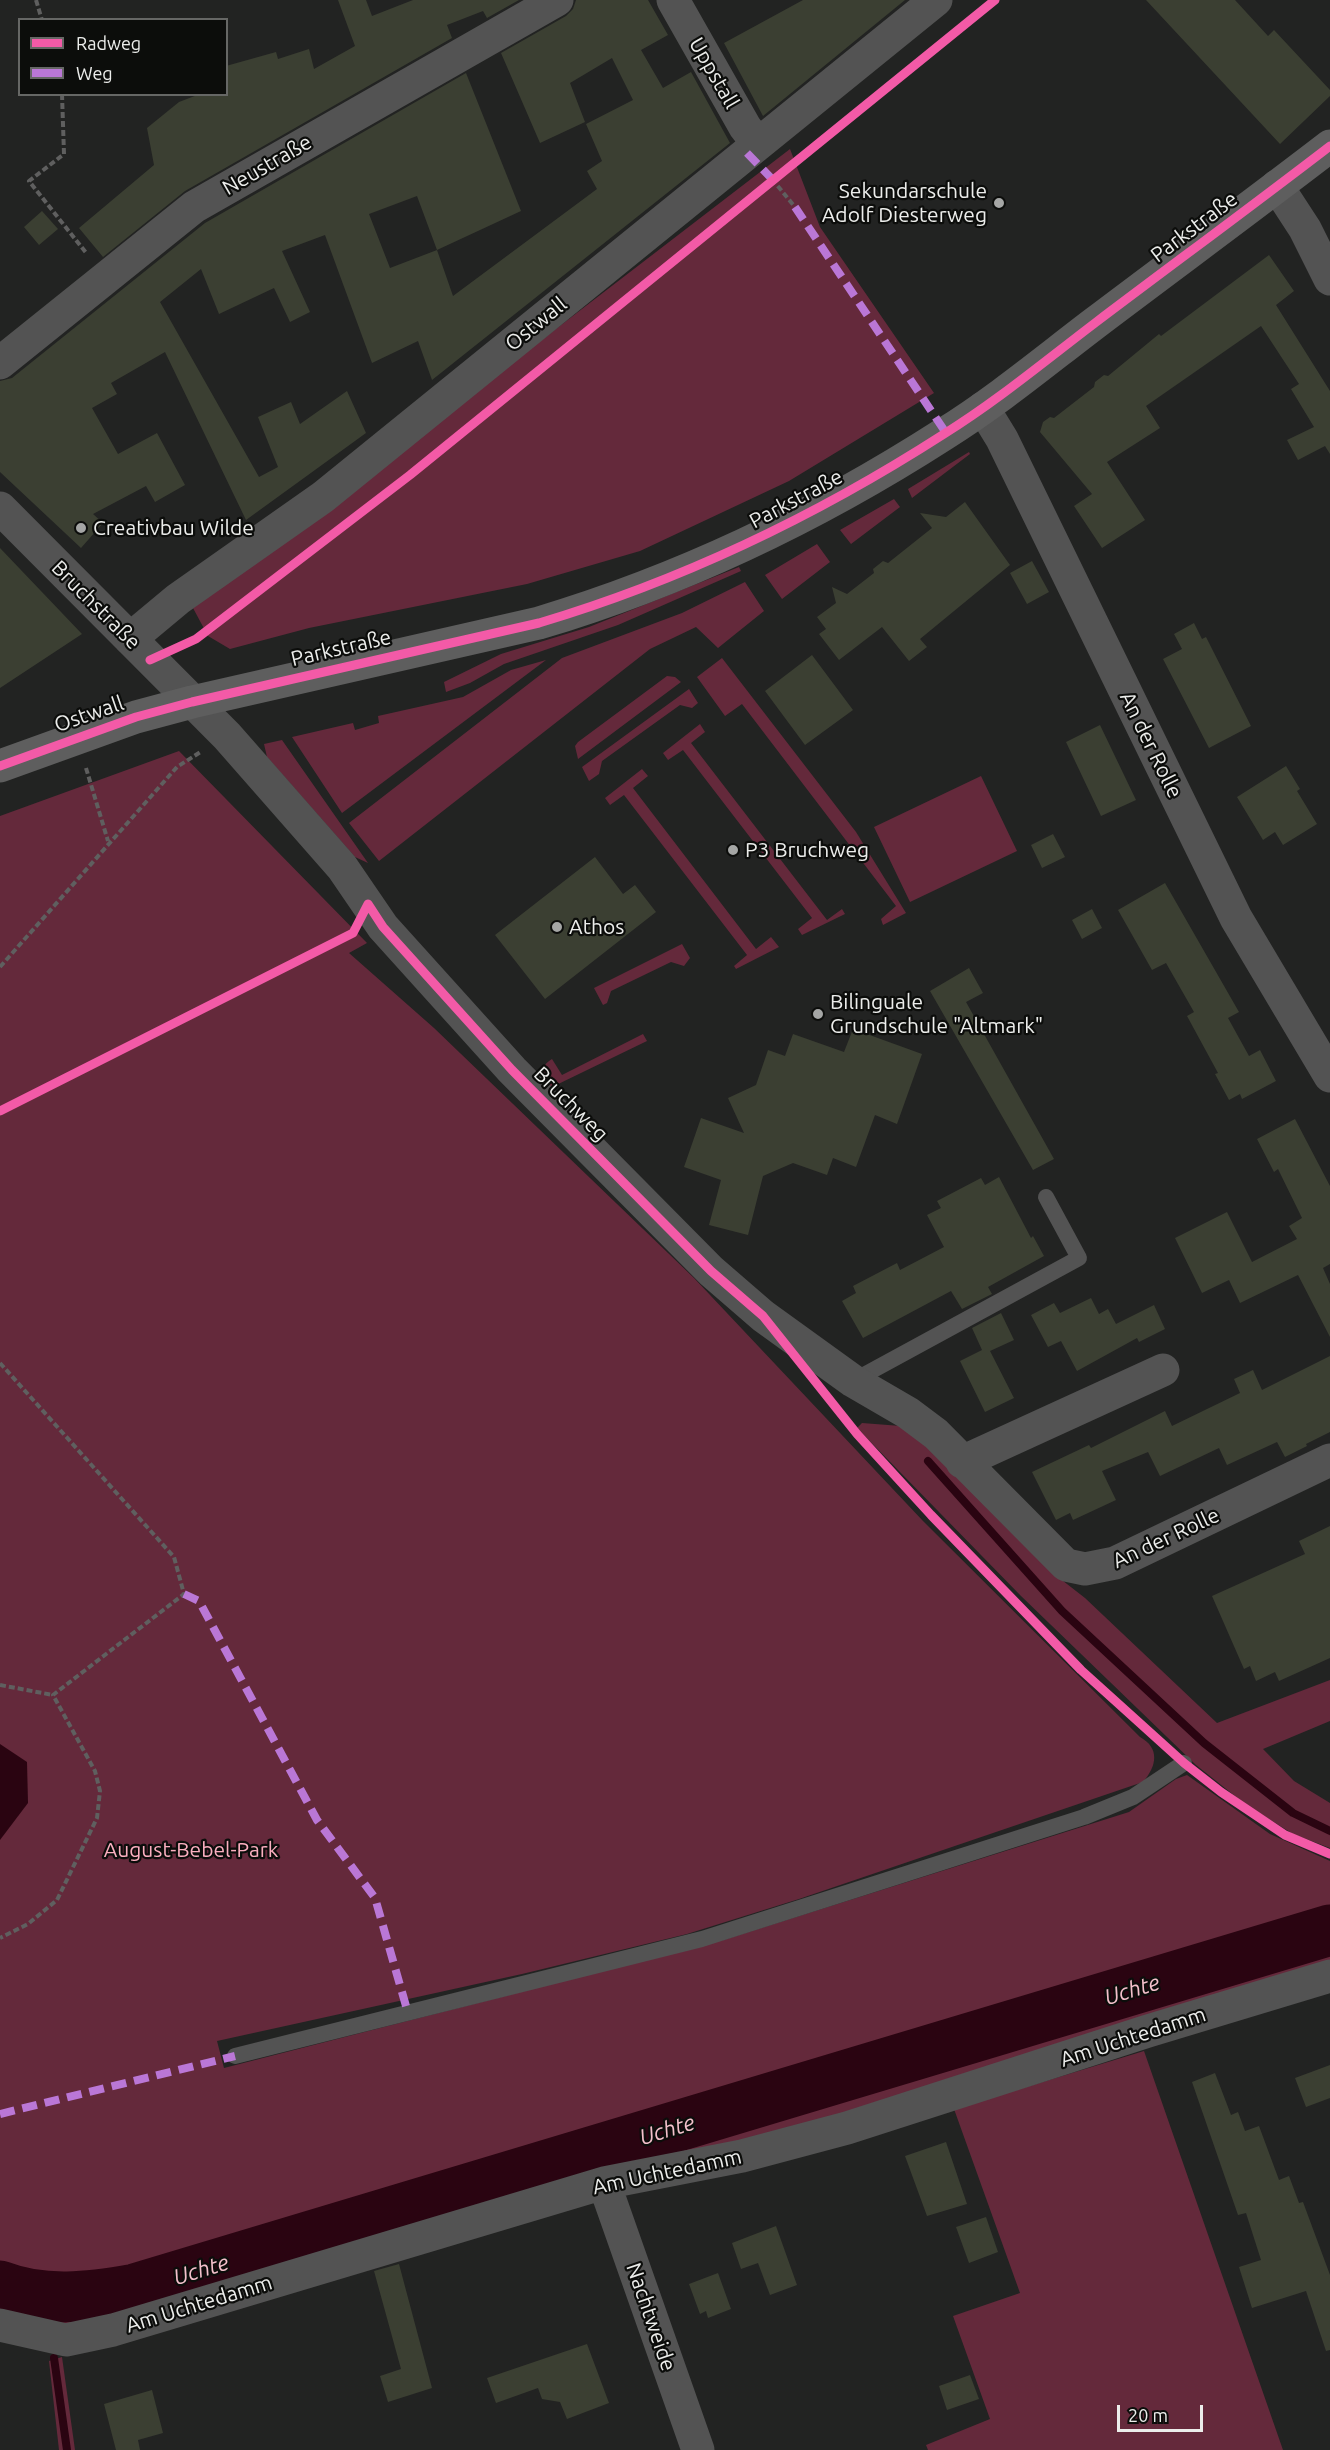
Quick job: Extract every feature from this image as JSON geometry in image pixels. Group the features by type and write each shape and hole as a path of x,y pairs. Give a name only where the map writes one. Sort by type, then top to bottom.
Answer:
{"main road":[{"name":"Parkstraße","path":"192,702 539,622 639,590 747,545 883,472 983,408 1330,146"},
{"name":"Ostwall","path":"0,766 76,737 192,702"}],"street":[{"name":"Neustraße","path":"0,363 194,207 557,0"},
{"name":"Uppstall","path":"673,0 745,127 758,144"},
{"name":"Ostwall","path":"130,639 178,599 323,497 936,0"},
{"path":"1277,186 1305,229 1330,279"},
{"name":"An der Rolle","path":"983,408 1002,439 1236,918 1330,1076"},
{"name":"Bruchstraße","path":"0,508 192,702"},
{"name":"Bruchweg","path":"192,702 227,736 342,867 383,927 512,1070 711,1271 763,1316"},
{"name":"An der Rolle","path":"763,1316 853,1381 908,1413 936,1434 1066,1565 1085,1569 1115,1563 1330,1460"},
{"path":"962,1462 1163,1370"},
{"name":"Am Uchtedamm","path":"0,2325 66,2340 88,2336 604,2183 742,2156 847,2128 1148,2031 1330,1976"},
{"name":"Nachtweide","path":"604,2183 698,2450"}],"lane":[{"path":"853,1381 1080,1258 1046,1197"},
{"path":"235,2056 702,1939 1084,1817 1133,1797 1184,1762"}],"path":[{"path":"36,0 41,18"},
{"path":"62,96 64,154 29,181 105,277"},
{"path":"772,179 795,207"},
{"path":"0,967 108,842 177,767 227,736"},
{"path":"76,737 108,842"},
{"path":"0,1364 174,1557 184,1594 53,1695 0,1685"},
{"path":"0,1938 28,1924 57,1900 97,1818 100,1791 95,1771 53,1695"}],"green space":[{"path":"790,149 820,227 934,393 789,481 640,551 527,584 309,628 230,649 208,636 193,608"},
{"path":"969,452 970,454 912,498 908,489"},
{"path":"894,499 900,507 851,544 840,530"},
{"path":"817,544 830,562 782,599 765,575"},
{"path":"739,567 741,571 618,625 504,664 470,683 446,692 444,682 501,654 589,627"},
{"path":"745,582 764,611 718,648 696,627 650,649 379,861 349,823 562,658 682,613"},
{"path":"722,658 856,832 906,913 883,925 881,919 896,906 742,704 725,716 697,677"},
{"path":"546,660 342,813 292,737 353,723 355,730 379,723 378,716 463,697 511,670"},
{"path":"667,676 675,677 681,682 578,759 575,746 578,742"},
{"path":"689,689 698,703 692,708 680,705 602,761 599,774 589,781 582,767"},
{"path":"700,724 705,732 691,743 827,920 842,909 845,914 802,935 798,929 812,918 683,750 668,760 663,753"},
{"path":"282,740 368,863 355,857 267,757 264,744"},
{"name":"August-Bebel-Park","path":"179,751 367,943 349,953 434,1028 694,1278 923,1521 1151,1746 1154,1758 1151,1770 1143,1782 799,1899 687,1934 522,1974 217,2041 224,2068 723,1940 1129,1812 1176,1779 1187,1775 1270,1834 1330,1861 1330,1963 853,2111 221,2288 69,2324 0,2311 0,816"},
{"path":"642,769 648,776 633,788 756,949 771,937 779,947 736,969 734,966 747,955 624,795 610,805 605,798"},
{"path":"981,776 1017,851 910,902 874,827"},
{"path":"682,944 690,958 684,966 671,962 611,991 607,1003 603,1005 594,988"},
{"path":"643,1034 647,1041 550,1088 543,1077 545,1065 552,1059 562,1075"},
{"path":"862,1423 914,1427 1058,1577 1085,1598 1217,1723 1330,1680 1330,1721 1263,1749 1294,1781 1330,1803 1330,1848 1293,1834 1245,1804 1196,1765 1021,1596 857,1428"},
{"path":"1144,2051 1283,2450 928,2450 926,2445 990,2419 953,2316 1020,2293 954,2109"},
{"path":"62,2357 75,2450 59,2450 49,2361"}],"shaded area":[{"path":"0,1744 27,1762 28,1803 0,1840"}],"building":[{"path":"338,0 366,0 372,16 413,0 519,0 487,18 483,11 447,25 452,38 185,191 103,257 79,228 154,165 147,128 179,102 195,96 228,96 228,65 276,52 278,59 309,49 314,69 355,46"},
{"path":"576,0 648,0 668,35 641,50 663,88 691,72 730,143 432,380 418,341 372,363 325,235 282,251 310,312 290,322 274,288 219,314 201,269 160,302 259,477 278,467 258,417 291,402 300,424 347,391 366,433 246,520 165,352 111,383 117,394 92,408 118,454 157,433 185,485 155,502 146,486 93,514 103,523 81,548 0,472 0,381 12,378 205,223 466,73 521,211 437,250 453,296 597,189 587,171 602,161 586,124 633,100 612,58 570,83 585,122 540,143 501,53 566,16 573,9","holes":["417,196 437,250 390,268 369,214"]},
{"path":"803,0 905,0 763,116 724,43"},
{"path":"1146,0 1235,0 1268,36 1274,30 1330,90 1330,96 1280,144"},
{"path":"42,211 58,229 39,245 24,227"},
{"path":"1269,255 1294,291 1276,305 1330,391 1330,454 1325,446 1298,460 1287,440 1314,427 1291,389 1299,384 1261,326 1146,406 1160,428 1107,462 1145,520 1102,548 1074,506 1092,494 1040,432 1043,422 1050,417 1054,418 1094,387 1095,382 1104,375 1108,376 1159,334 1161,336"},
{"path":"965,502 1010,565 920,639 927,647 909,661 882,627 839,660 819,634 826,629 817,617 836,603 832,587 847,594 874,573 873,569 883,561 888,563 932,528 920,513 946,517"},
{"path":"0,548 82,634 0,688"},
{"path":"1032,561 1049,592 1027,604 1010,573"},
{"path":"1194,623 1202,639 1206,637 1251,726 1209,748 1163,659 1182,649 1174,634"},
{"path":"812,655 853,710 805,745 765,691"},
{"path":"1100,725 1136,800 1101,816 1066,742"},
{"path":"1286,766 1300,789 1297,791 1317,824 1283,845 1275,832 1263,840 1237,797"},
{"path":"1053,834 1065,857 1042,868 1031,845"},
{"name":"Athos","path":"595,857 623,894 635,885 656,912 545,999 495,935"},
{"path":"1165,883 1239,1012 1228,1018 1249,1056 1260,1050 1276,1081 1242,1099 1240,1094 1229,1100 1215,1074 1218,1073 1187,1016 1194,1012 1166,963 1152,970 1118,910"},
{"path":"1092,909 1102,928 1082,939 1072,920"},
{"path":"969,968 983,993 966,1002 1054,1159 1033,1170 930,991"},
{"path":"853,1029 922,1054 897,1124 875,1115 856,1167 833,1158 827,1175 793,1163 763,1176 748,1235 709,1225 721,1180 684,1167 701,1118 744,1133 728,1098 756,1085 768,1050 785,1056 793,1034 844,1052"},
{"path":"1295,1119 1330,1186 1330,1264 1323,1268 1330,1284 1330,1337 1298,1275 1240,1303 1229,1280 1202,1293 1175,1238 1227,1212 1252,1262 1297,1239 1289,1226 1302,1218 1278,1169 1274,1172 1257,1139"},
{"path":"999,1177 1031,1238 1033,1236 1044,1256 988,1287 992,1294 962,1309 951,1291 863,1338 842,1301 856,1293 853,1286 897,1263 900,1270 944,1247 927,1215 941,1208 937,1201 981,1178 985,1185"},
{"path":"1091,1298 1099,1314 1108,1309 1116,1324 1154,1305 1165,1329 1139,1342 1137,1338 1077,1371 1061,1341 1048,1347 1031,1315 1054,1303 1060,1313"},
{"path":"1001,1313 1014,1340 990,1351 1014,1398 985,1412 960,1361 982,1350 972,1328"},
{"path":"1330,1356 1330,1432 1285,1457 1277,1442 1227,1465 1219,1448 1160,1476 1148,1452 1102,1471 1116,1500 1073,1520 1070,1513 1056,1520 1032,1472 1089,1445 1091,1448 1165,1411 1172,1426 1240,1393 1234,1379 1253,1370 1262,1390"},
{"path":"1330,1526 1330,1658 1279,1681 1275,1672 1256,1681 1250,1666 1244,1669 1212,1596 1305,1554 1299,1541"},
{"path":"1330,2065 1330,2098 1306,2107 1295,2078"},
{"path":"1215,2073 1231,2115 1238,2112 1245,2131 1259,2126 1279,2180 1289,2176 1299,2203 1303,2202 1330,2275 1330,2350 1326,2351 1306,2291 1252,2308 1239,2267 1261,2260 1246,2213 1238,2215 1192,2082"},
{"path":"946,2142 967,2204 927,2216 905,2156"},
{"path":"986,2217 998,2252 969,2263 956,2227"},
{"path":"776,2226 797,2285 770,2295 758,2263 741,2269 732,2243"},
{"path":"399,2264 432,2388 388,2402 380,2376 401,2369 374,2271"},
{"path":"718,2273 731,2309 708,2318 706,2311 700,2314 689,2284"},
{"path":"587,2344 609,2403 567,2419 560,2402 542,2399 538,2388 496,2403 487,2378"},
{"path":"970,2375 979,2399 947,2410 939,2386"},
{"path":"152,2390 163,2433 138,2440 140,2450 116,2450 104,2404"}],"waterway":[{"path":"928,1461 1062,1611 1204,1743 1293,1813 1330,1831"},
{"name":"Uchte","path":"0,2286 50,2297 84,2296 135,2289 1330,1930"},
{"path":"54,2358 67,2450"}],"marked path":[{"path":"747,153 772,179"},
{"path":"795,207 946,433"},
{"path":"184,1594 199,1601 317,1820 375,1898 408,2013"},
{"path":"0,2114 235,2056"}],"cycle path":[{"path":"150,660 196,639 410,475 995,0"},
{"path":"0,766 136,717 192,702 539,623 645,587 748,543 848,492 964,421 1330,146"},
{"path":"0,1111 353,933 368,904 383,927 512,1070 711,1271 763,1316 857,1434 931,1515 1081,1670 1184,1763 1221,1792 1285,1835 1330,1854"}],"place":[{"name":"Sekundarschule Adolf Diesterweg","path":"999,203"},
{"name":"Creativbau Wilde","path":"81,528"},
{"name":"P3 Bruchweg","path":"733,850"},
{"name":"Athos","path":"557,927"},
{"name":"Bilinguale Grundschule \"Altmark\"","path":"818,1014"}]}
